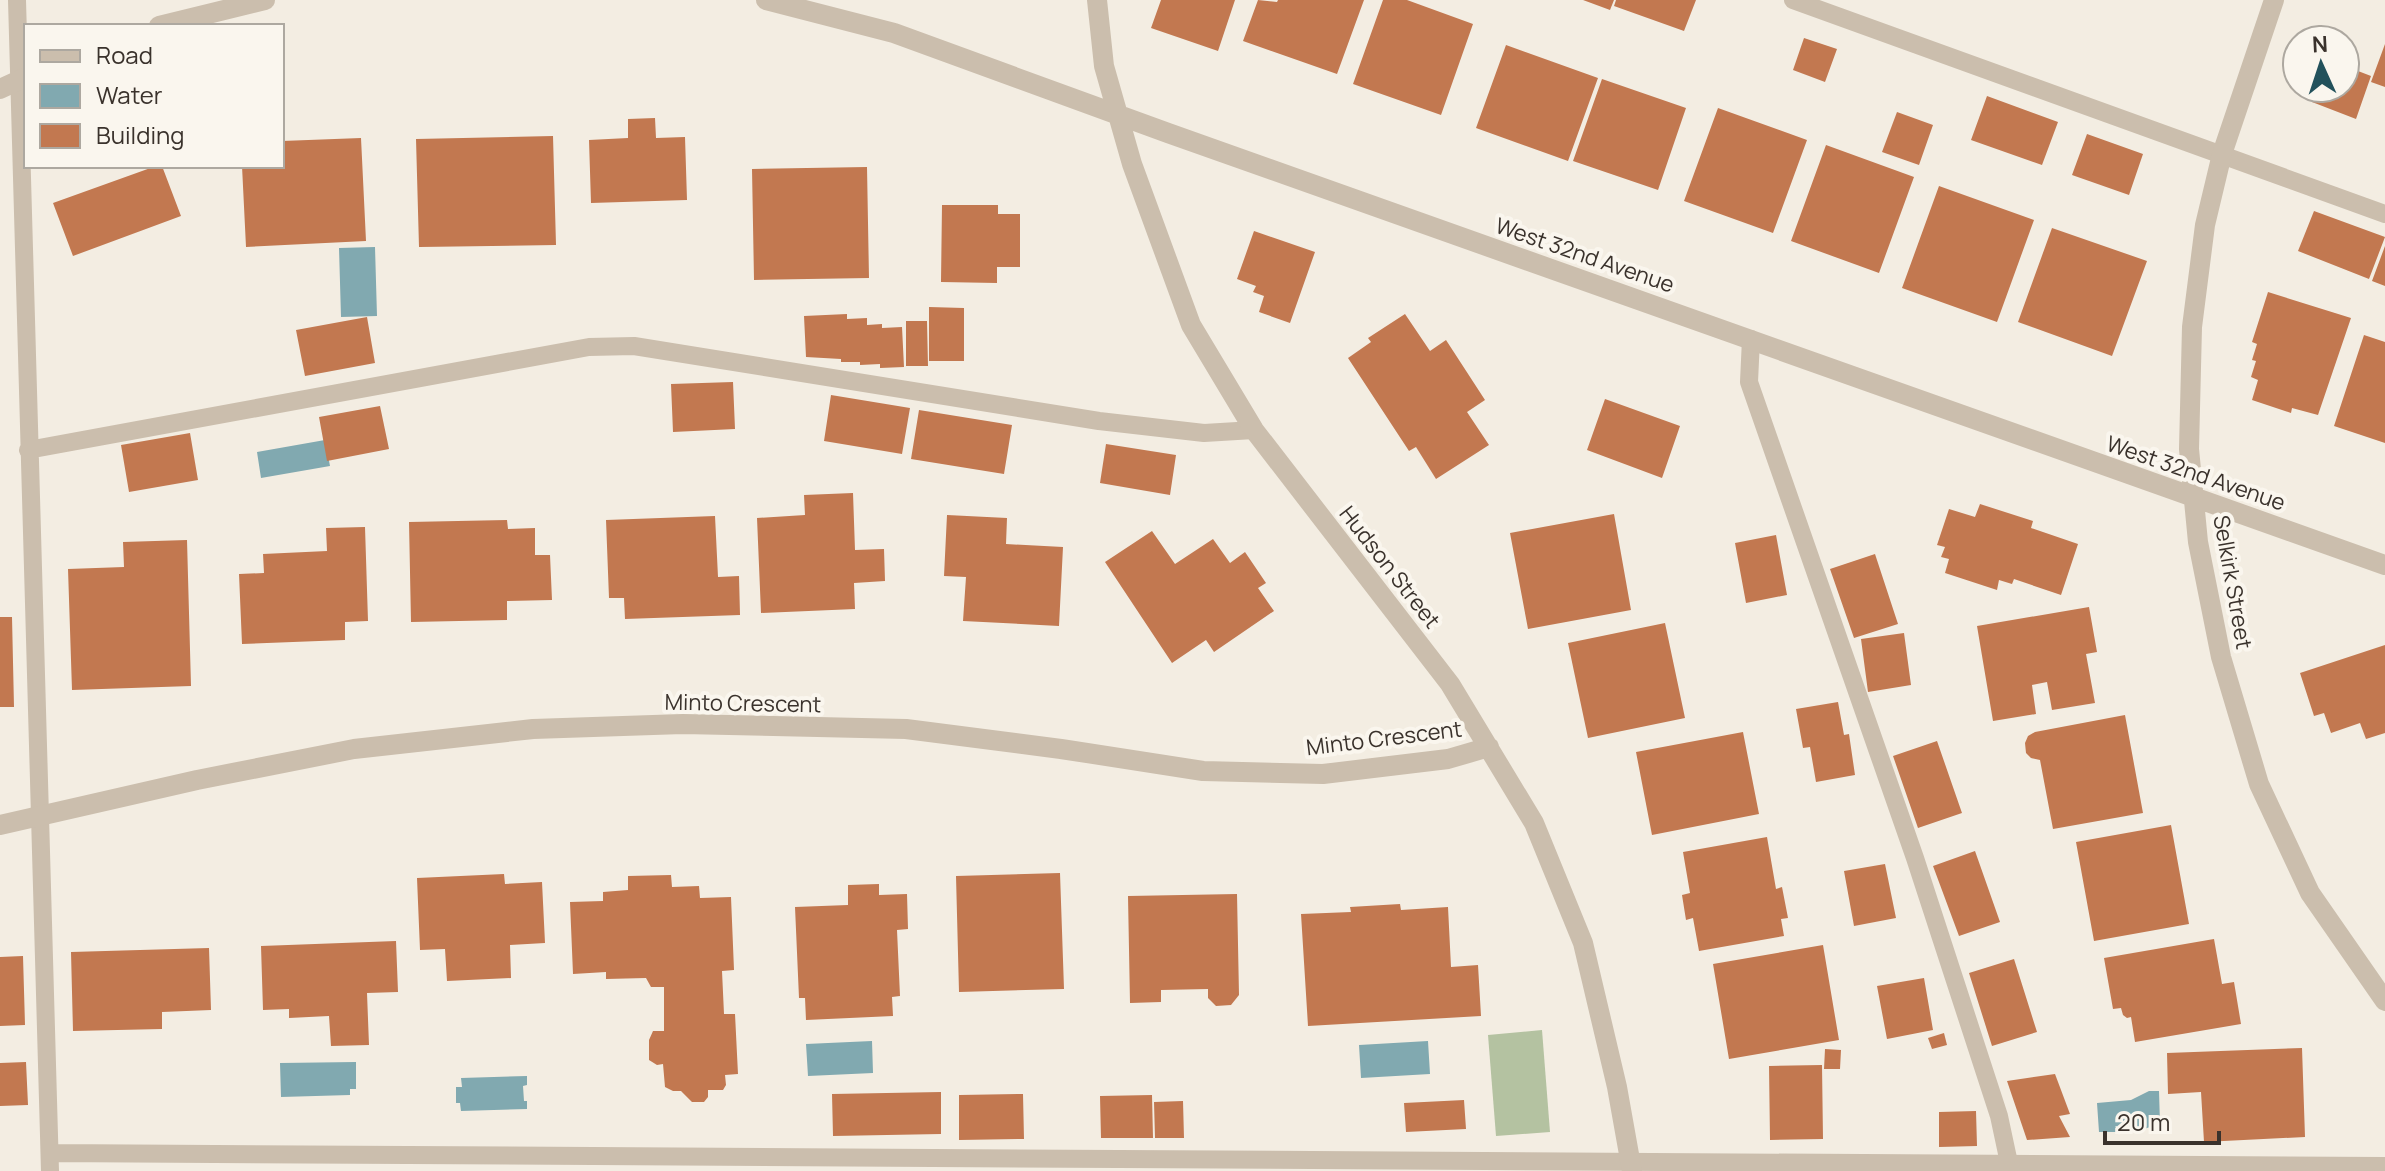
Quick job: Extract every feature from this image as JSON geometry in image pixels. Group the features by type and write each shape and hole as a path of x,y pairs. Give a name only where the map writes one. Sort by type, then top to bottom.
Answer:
{"street":[{"path":"167,24 265,0"},
{"name":"West 32nd Avenue","path":"766,0 894,33 2385,565"},
{"name":"Hudson Street","path":"1097,0 1104,66 1132,164 1191,325 1254,430 1450,684 1534,823 1583,943 1632,1166"},
{"name":"Selkirk Street","path":"2274,0 2222,154 2205,225 2192,327 2189,449 2198,542 2221,657 2259,784 2310,893 2385,1001"},
{"path":"0,89 23,79"},
{"name":"Minto Crescent","path":"0,825 197,780 354,749 533,729 683,724 906,729 1203,771 1323,774 1448,759 1489,747"}],"lane":[{"path":"17,0 24,153"},
{"path":"1793,0 2385,214"},
{"path":"24,168 28,450 50,1162 2385,1166"},
{"path":"1751,339 1749,382 1915,858 1999,1116 2009,1163"},
{"path":"28,450 589,347 634,346 1099,421 1204,433 1254,430"}],"green space":[{"path":"1542,1030 1550,1132 1496,1136 1488,1035"}],"water":[{"path":"375,247 377,316 341,317 339,248"},
{"path":"325,440 330,466 261,478 257,452"},
{"path":"872,1041 873,1073 808,1076 806,1044"},
{"path":"1428,1041 1430,1074 1361,1078 1359,1045"},
{"path":"356,1062 356,1089 350,1089 350,1095 281,1097 280,1063"},
{"path":"527,1076 527,1085 523,1086 527,1109 461,1111 460,1103 456,1103 456,1087 462,1087 461,1078"},
{"path":"2149,1091 2159,1091 2160,1124 2134,1132 2099,1132 2097,1103 2131,1100"}],"building":[{"path":"1161,0 1235,0 1218,51 1151,28"},
{"path":"1258,0 1364,0 1337,74 1243,41"},
{"path":"1383,0 1407,0 1473,24 1441,115 1353,84"},
{"path":"1583,0 1614,0 1610,10"},
{"path":"1616,0 1696,0 1684,31 1614,6"},
{"path":"1804,38 1837,49 1825,82 1793,70"},
{"path":"2385,44 2385,87 2371,82"},
{"path":"1506,45 1598,78 1568,161 1476,128"},
{"path":"2361,72 2371,76 2356,119 2317,104 2361,104"},
{"path":"1602,79 1686,108 1658,190 1573,161"},
{"path":"1987,96 2058,122 2042,165 1971,140"},
{"path":"1718,108 1807,140 1773,233 1684,201"},
{"path":"1897,112 1933,125 1919,165 1882,152"},
{"path":"655,118 656,138 685,137 687,200 591,203 589,140 628,138 628,119"},
{"path":"2087,134 2143,154 2129,195 2072,175"},
{"path":"553,136 556,245 419,247 416,139"},
{"path":"361,138 366,241 246,247 242,168 284,168 284,141"},
{"path":"1826,145 1914,177 1879,273 1791,241"},
{"path":"867,167 869,278 754,280 752,169"},
{"path":"150,168 163,168 181,216 73,256 53,203"},
{"path":"1939,186 2034,220 1997,322 1902,288"},
{"path":"942,205 998,205 998,214 1020,214 1020,267 997,267 997,283 941,282"},
{"path":"2314,211 2385,237 2369,279 2298,251"},
{"path":"2052,228 2147,261 2112,356 2018,322"},
{"path":"1254,231 1315,252 1290,323 1259,312 1264,296 1253,292 1256,286 1237,279"},
{"path":"2385,246 2385,286 2372,281"},
{"path":"2268,292 2351,318 2318,415 2292,408 2291,413 2252,400 2258,380 2251,377 2257,344 2252,342"},
{"path":"929,307 964,308 964,361 929,361"},
{"path":"847,314 847,319 867,318 867,325 902,327 904,367 880,368 880,364 860,365 860,362 841,362 841,359 806,357 804,316"},
{"path":"1405,314 1430,351 1446,340 1485,400 1467,412 1489,445 1436,479 1416,447 1409,451 1348,358 1371,342 1368,338"},
{"path":"367,317 375,363 305,376 296,330"},
{"path":"906,321 927,321 928,366 906,366"},
{"path":"2364,335 2385,342 2385,443 2334,426"},
{"path":"733,382 735,429 673,432 671,384"},
{"path":"831,395 910,408 902,454 824,441"},
{"path":"1605,399 1680,426 1662,478 1587,450"},
{"path":"380,406 389,449 327,461 319,417"},
{"path":"919,410 1012,425 1004,474 911,459"},
{"path":"190,433 198,480 129,492 121,445"},
{"path":"1106,444 1176,455 1170,495 1100,483"},
{"path":"853,493 855,550 884,549 885,581 854,583 855,609 761,613 757,518 805,515 804,495"},
{"path":"1980,504 2033,521 2031,528 2078,544 2061,595 2014,579 2012,584 1999,580 1997,590 1945,573 1949,559 1941,557 1945,547 1937,545 1949,509 1975,517"},
{"path":"1614,514 1631,610 1528,629 1510,533"},
{"path":"947,515 1007,518 1006,544 1063,547 1059,626 963,621 966,577 944,576"},
{"path":"715,516 718,577 739,576 740,615 625,619 624,598 609,598 606,520"},
{"path":"507,520 508,529 535,528 535,555 550,555 552,600 507,601 507,620 411,622 409,522"},
{"path":"365,527 368,621 345,622 345,640 242,644 239,574 264,573 263,554 327,551 326,528"},
{"path":"1152,531 1175,564 1213,539 1230,563 1245,552 1266,583 1258,588 1274,611 1214,652 1206,640 1172,663 1105,562"},
{"path":"1776,535 1787,595 1746,603 1735,543"},
{"path":"187,540 191,686 72,690 68,569 124,567 123,542"},
{"path":"1875,554 1898,624 1854,638 1830,569"},
{"path":"2089,607 2097,652 2086,654 2095,703 2052,710 2047,682 2032,685 2036,714 1993,721 1977,626"},
{"path":"0,617 12,617 14,707 0,707"},
{"path":"1665,623 1685,718 1588,738 1568,643"},
{"path":"1904,633 1911,685 1868,692 1861,639"},
{"path":"2385,645 2385,733 2366,739 2360,723 2331,733 2324,713 2314,716 2300,673"},
{"path":"1838,702 1844,735 1849,734 1855,775 1816,782 1810,747 1803,748 1796,709"},
{"path":"2125,715 2143,813 2053,829 2040,760 2026,753 2028,736 2035,732"},
{"path":"1743,732 1759,814 1652,835 1636,752"},
{"path":"1937,741 1962,813 1918,828 1893,756"},
{"path":"2171,825 2189,924 2094,941 2076,842"},
{"path":"1767,837 1776,889 1782,887 1788,918 1781,919 1784,936 1699,951 1693,918 1686,920 1682,895 1690,893 1683,852"},
{"path":"1975,851 2000,922 1959,936 1933,866"},
{"path":"1885,864 1896,918 1854,926 1844,871"},
{"path":"1060,873 1064,989 959,992 956,876"},
{"path":"504,874 505,884 542,882 545,943 510,945 511,978 447,981 445,949 420,950 417,878"},
{"path":"671,875 672,887 699,886 700,898 731,897 734,970 722,971 724,1014 735,1014 738,1074 725,1075 723,1090 708,1090 704,1102 692,1102 681,1091 665,1087 663,1064 657,1065 649,1060 649,1040 653,1031 664,1031 664,987 651,987 646,978 606,979 606,972 573,974 570,902 603,901 603,892 628,890 628,876"},
{"path":"879,884 879,895 907,894 908,929 897,930 900,996 892,997 893,1016 806,1020 805,998 799,998 795,907 848,905 848,885"},
{"path":"1237,894 1239,995 1231,1005 1216,1006 1208,998 1208,989 1161,990 1161,1002 1130,1003 1128,896"},
{"path":"1400,904 1401,910 1448,907 1451,967 1478,965 1481,1016 1308,1026 1301,914 1351,912 1350,907"},
{"path":"2214,939 2222,984 2234,982 2241,1024 2135,1042 2131,1017 2123,1015 2121,1008 2113,1009 2104,958"},
{"path":"396,941 398,992 367,993 369,1045 331,1046 329,1016 289,1018 289,1009 263,1010 261,946"},
{"path":"1823,945 1839,1040 1729,1059 1713,964"},
{"path":"209,948 211,1010 162,1012 162,1029 73,1031 71,952"},
{"path":"23,956 25,1025 0,1026 0,957"},
{"path":"2014,959 2037,1032 1992,1046 1969,973"},
{"path":"1924,978 1933,1030 1887,1039 1877,986"},
{"path":"1944,1033 1947,1045 1932,1049 1928,1038"},
{"path":"2302,1048 2305,1137 2204,1142 2201,1092 2168,1094 2167,1053"},
{"path":"1825,1049 1841,1050 1840,1069 1824,1069"},
{"path":"26,1062 28,1105 0,1106 0,1063"},
{"path":"1822,1065 1823,1139 1770,1140 1769,1066"},
{"path":"2055,1074 2070,1114 2059,1116 2070,1137 2027,1140 2007,1081"},
{"path":"941,1092 941,1134 833,1136 832,1094"},
{"path":"1023,1094 1024,1139 959,1140 959,1095"},
{"path":"1152,1095 1153,1138 1101,1138 1100,1096"},
{"path":"1464,1100 1466,1129 1406,1132 1404,1103"},
{"path":"1183,1101 1184,1138 1155,1138 1154,1102"},
{"path":"1976,1111 1977,1146 1939,1147 1939,1112"}]}
